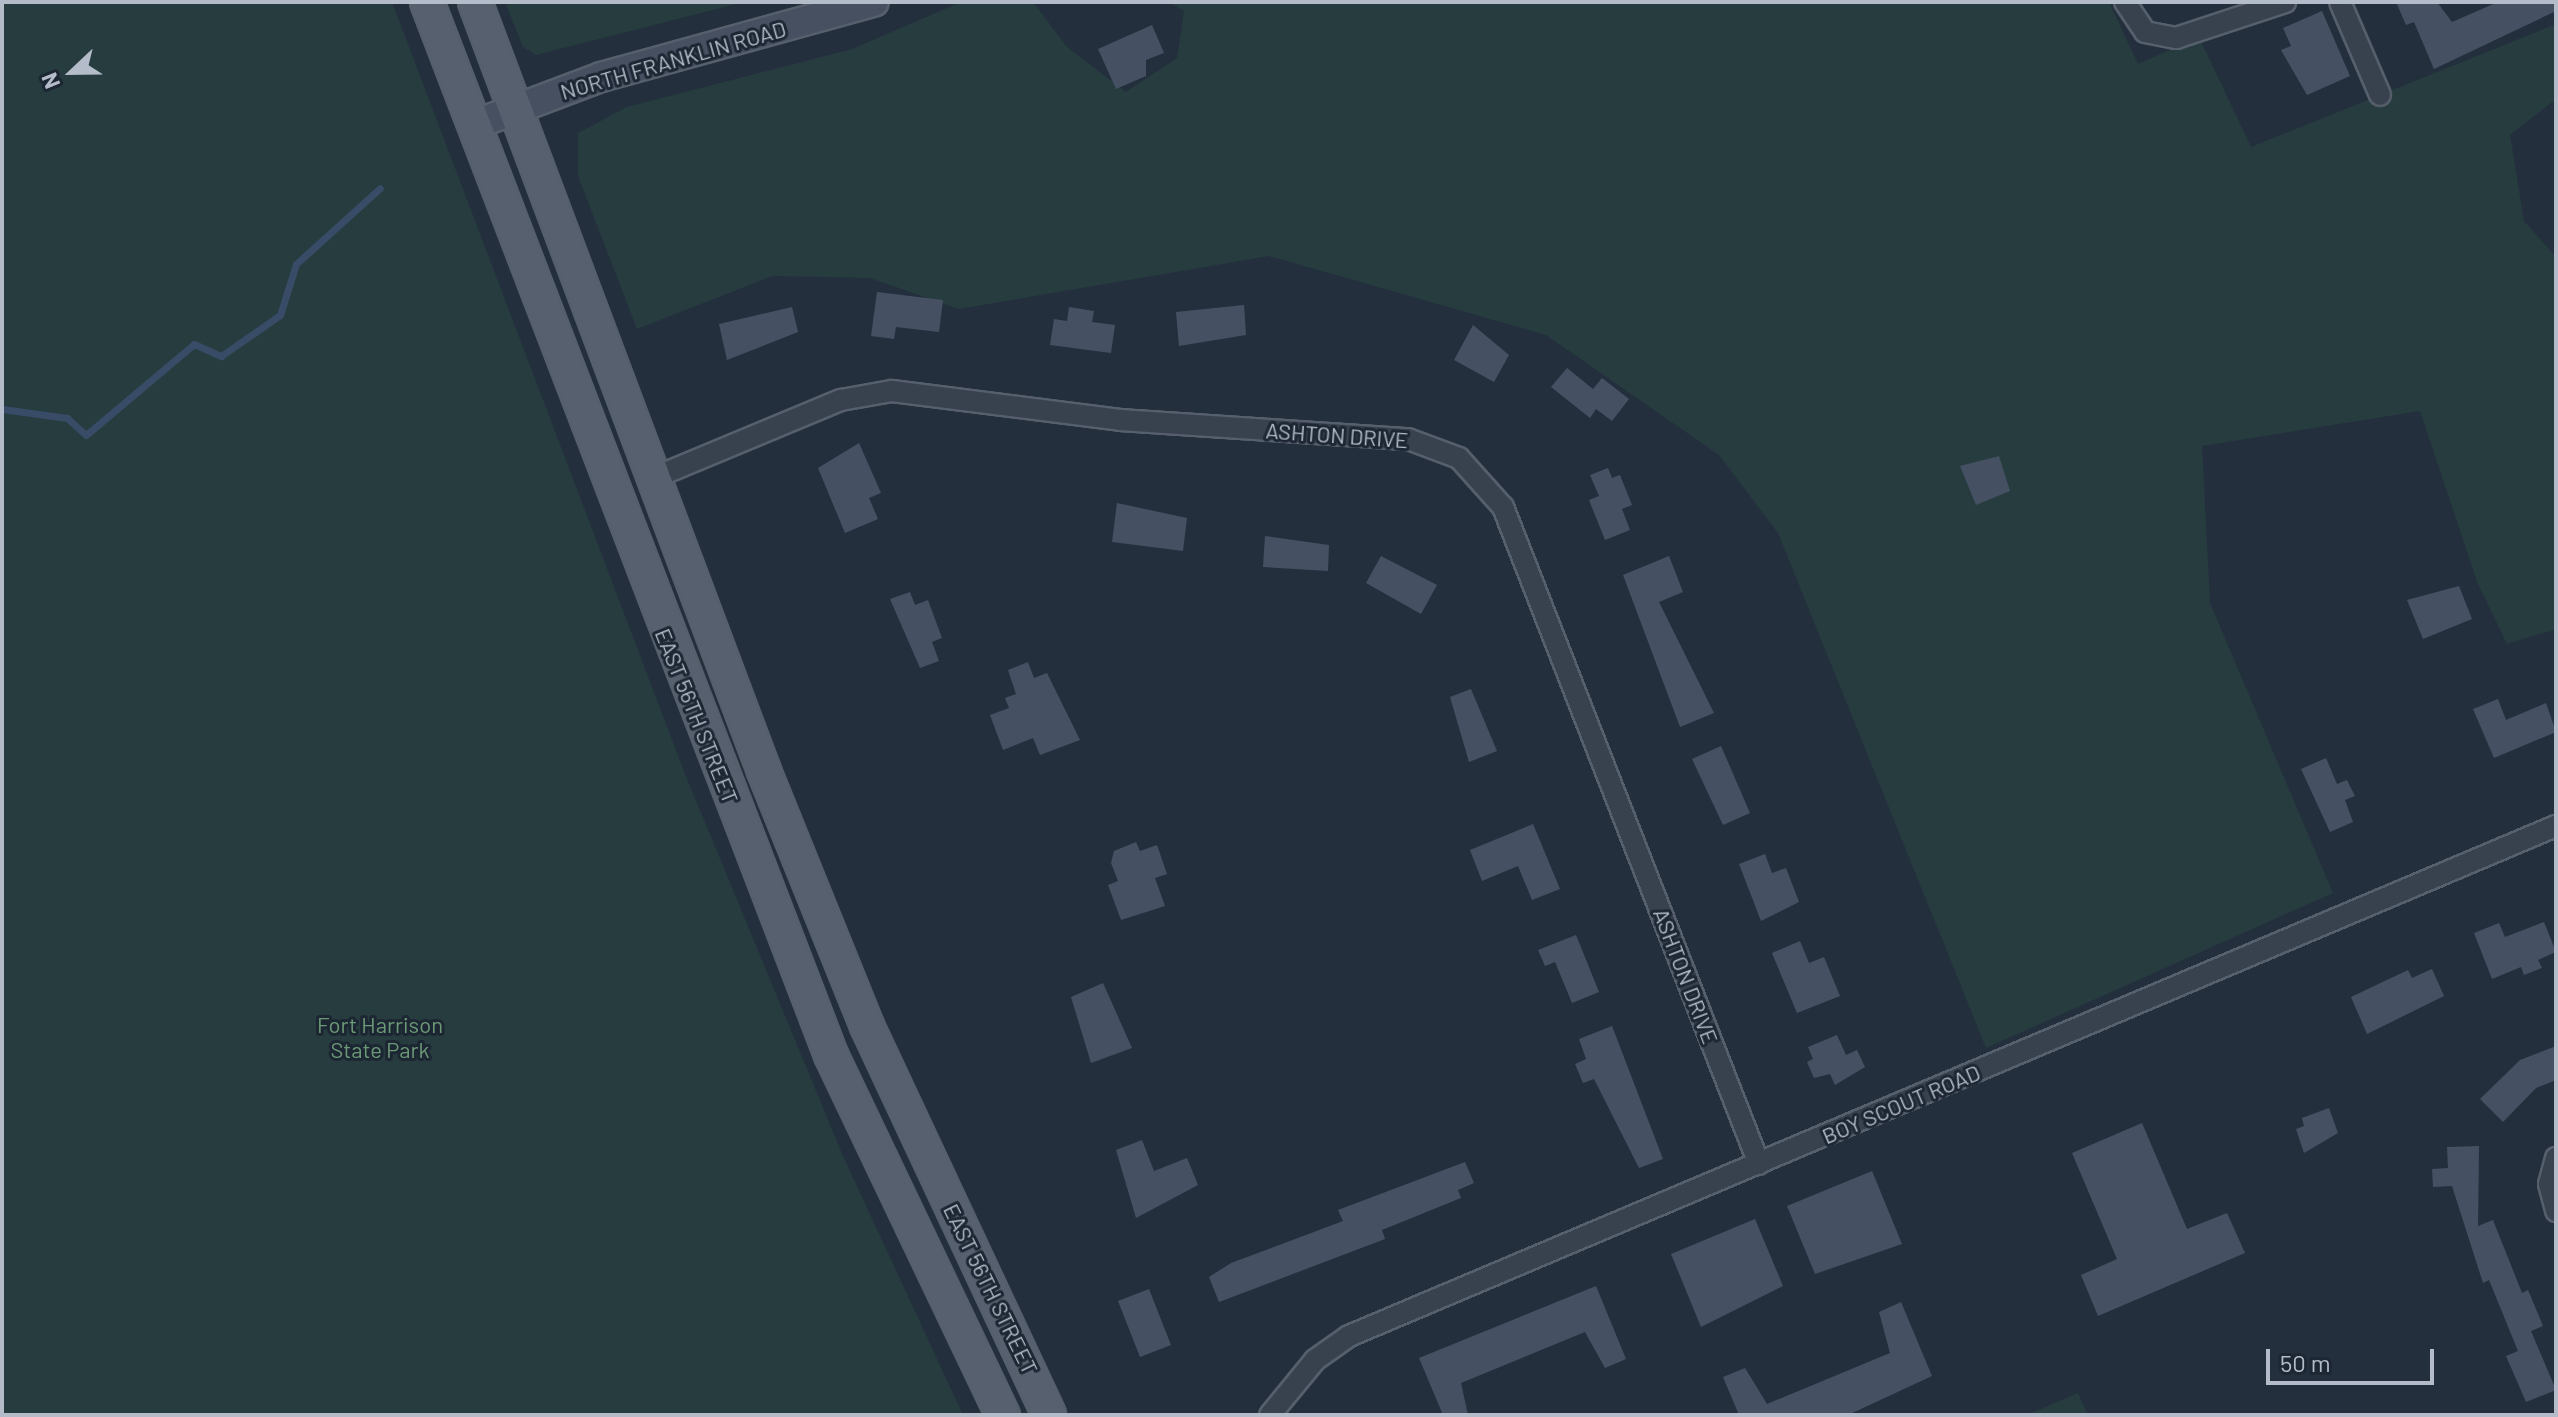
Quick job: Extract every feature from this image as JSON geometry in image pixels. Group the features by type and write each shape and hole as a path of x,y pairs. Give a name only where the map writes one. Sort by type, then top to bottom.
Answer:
{"main road":[{"name":"EAST 56TH STREET","path":"427,2 831,1055 1003,1415"},
{"name":"EAST 56TH STREET","path":"475,2 651,479 867,1026 1049,1415"},
{"name":"NORTH FRANKLIN ROAD","path":"474,125 515,107 874,2"}],"street":[{"path":"2125,2 2145,32 2176,38 2285,2"},
{"path":"2340,2 2380,95"},
{"name":"ASHTON DRIVE","path":"651,479 828,405 892,391 1149,423 1408,439 1459,458 1503,507 1759,1164"},
{"name":"BOY SCOUT ROAD","path":"1270,1415 1315,1360 1349,1336 2556,826"},
{"path":"2554,1161 2556,1211"}],"green space":[{"name":"Fort Harrison State Park","path":"2,2 392,2 685,774 843,1156 963,1415 2,1415"},
{"path":"505,2 744,2 536,55 523,47"},
{"path":"961,2 1033,2 1067,47 1126,92 1177,58 1184,11 1169,2 2109,2 2138,64 2199,37 2251,147 2556,24 2556,99 2510,135 2524,221 2556,257 2556,629 2507,644 2478,584 2420,411 2202,446 2210,603 2333,893 1986,1048 1778,533 1719,455 1546,335 1269,256 959,309 870,278 772,276 637,329 578,176 578,133 627,107 852,49"},
{"path":"2078,1393 2088,1415 2027,1415"}],"building":[{"path":"2396,2 2437,2 2452,22 2498,2 2556,2 2556,11 2434,69 2414,22 2406,25"},
{"path":"2322,11 2350,76 2307,95 2281,50 2291,46 2283,28"},
{"path":"1152,25 1164,53 1146,60 1146,76 1116,89 1098,49"},
{"path":"877,292 943,300 939,332 896,327 894,339 871,336"},
{"path":"1244,305 1246,335 1179,346 1176,312"},
{"path":"792,307 798,332 727,360 719,324"},
{"path":"1069,307 1094,311 1092,322 1115,325 1111,353 1050,345 1054,319 1067,321"},
{"path":"1473,325 1509,355 1494,382 1454,360"},
{"path":"1567,368 1593,389 1602,378 1629,399 1612,421 1596,409 1590,418 1551,387"},
{"path":"859,443 881,493 869,498 878,519 845,533 818,468"},
{"path":"1999,456 2010,491 1976,505 1960,466"},
{"path":"1608,468 1612,478 1620,475 1632,505 1622,509 1630,530 1605,540 1589,500 1599,496 1590,475"},
{"path":"1117,503 1187,518 1183,551 1112,542"},
{"path":"1265,536 1329,545 1328,571 1263,567"},
{"path":"1381,556 1437,585 1421,614 1366,583"},
{"path":"1669,556 1683,592 1659,602 1714,713 1680,727 1623,575"},
{"path":"2459,586 2472,619 2423,639 2407,600"},
{"path":"910,592 915,605 928,600 942,638 932,642 939,661 920,668 890,599"},
{"path":"1028,662 1034,678 1047,673 1080,740 1040,755 1033,738 1003,750 990,715 1009,708 1005,698 1016,694 1008,670"},
{"path":"1471,689 1497,751 1469,762 1450,697"},
{"path":"2498,699 2506,720 2546,703 2556,732 2494,758 2473,709"},
{"path":"1721,746 1750,813 1723,825 1692,759"},
{"path":"2326,758 2337,784 2347,780 2355,796 2345,800 2353,822 2330,832 2301,769"},
{"path":"1533,824 1560,889 1532,900 1518,866 1482,881 1470,850"},
{"path":"1136,842 1140,851 1157,845 1167,874 1155,878 1165,906 1121,920 1108,885 1118,881 1111,863 1114,851"},
{"path":"1765,854 1772,873 1786,868 1799,902 1761,921 1739,864"},
{"path":"2544,922 2556,952 2538,960 2542,968 2524,975 2521,967 2492,979 2474,933 2499,923 2505,937"},
{"path":"1576,935 1599,992 1572,1003 1555,962 1545,966 1538,950"},
{"path":"1800,941 1809,963 1824,957 1840,996 1797,1013 1772,953"},
{"path":"2432,969 2444,996 2367,1034 2351,997 2408,970 2412,978"},
{"path":"1103,983 1132,1048 1091,1063 1071,997"},
{"path":"1612,1026 1663,1159 1639,1168 1594,1079 1583,1083 1575,1064 1586,1059 1579,1039"},
{"path":"1837,1035 1846,1055 1857,1050 1865,1067 1835,1085 1830,1074 1814,1078 1807,1062 1813,1059 1808,1047"},
{"path":"2556,1046 2556,1080 2536,1088 2503,1122 2480,1099 2520,1060"},
{"path":"2329,1108 2338,1133 2304,1153 2296,1129 2304,1126 2302,1118"},
{"path":"2142,1123 2187,1229 2227,1213 2245,1253 2098,1316 2081,1275 2117,1259 2072,1153"},
{"path":"1142,1140 1154,1171 1187,1158 1198,1185 1136,1218 1116,1150"},
{"path":"2479,1146 2478,1226 2493,1220 2522,1293 2528,1290 2543,1326 2531,1331 2556,1390 2526,1402 2506,1356 2518,1351 2489,1280 2483,1283 2452,1186 2433,1187 2432,1169 2448,1168 2447,1147"},
{"path":"1465,1162 1474,1183 1458,1190 1461,1198 1382,1230 1385,1239 1219,1302 1209,1277 1231,1263 1343,1221 1338,1210"},
{"path":"1872,1171 1902,1244 1815,1274 1787,1206"},
{"path":"1755,1219 1783,1286 1701,1327 1671,1254"},
{"path":"1596,1286 1626,1359 1605,1368 1585,1332 1461,1383 1468,1415 1443,1415 1419,1358"},
{"path":"1149,1289 1171,1345 1140,1357 1118,1301"},
{"path":"1901,1302 1932,1376 1848,1415 1739,1415 1723,1377 1745,1368 1767,1404 1890,1353 1879,1312"}],"waterway":[{"path":"2,409 67,418 86,435 194,344 221,356 280,315 296,264 380,188"}]}
